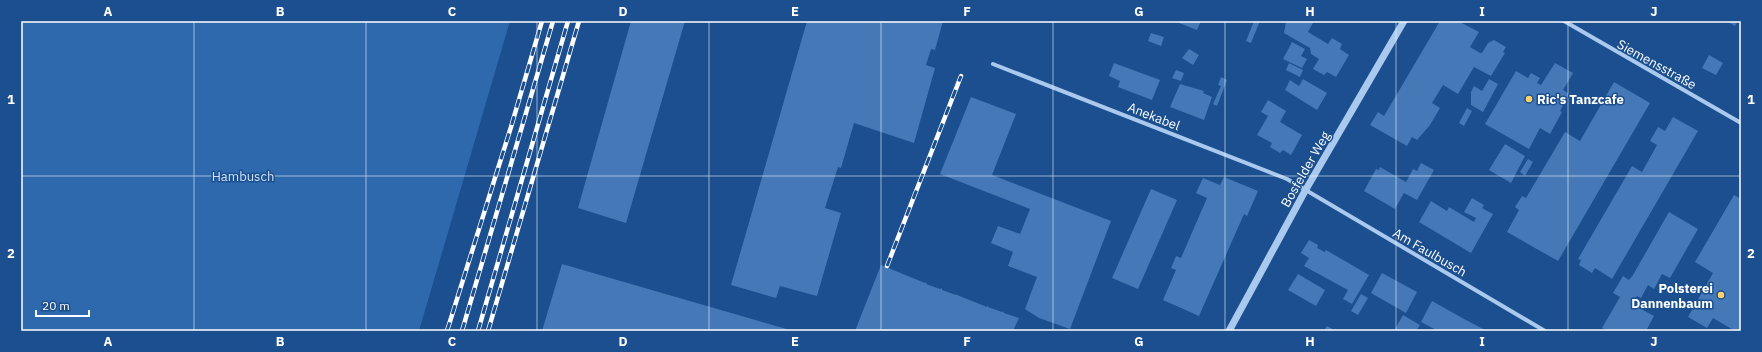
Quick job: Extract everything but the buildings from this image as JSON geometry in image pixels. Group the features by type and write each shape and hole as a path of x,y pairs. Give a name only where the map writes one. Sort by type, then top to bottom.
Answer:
{"street":[{"name":"Bosfelder Weg","path":"1229,331 1306,191 1404,21"},
{"name":"Siemensstraße","path":"1564,21 1741,123"},
{"name":"Anekabel","path":"993,64 1287,179 1306,191"},
{"name":"Am Faulbusch","path":"1306,191 1545,331"}],"green space":[{"name":"Hambusch","path":"21,21 510,21 419,331 21,331"}],"railway":[{"path":"447,331 511,127 542,21"},
{"path":"462,331 553,21"},
{"path":"478,331 568,21"},
{"path":"488,331 579,21"},
{"path":"887,266 961,76"}],"place":[{"name":"Ric's Tanzcafe","path":"1529,99"},
{"name":"Polsterei Dannenbaum","path":"1721,295"}]}
